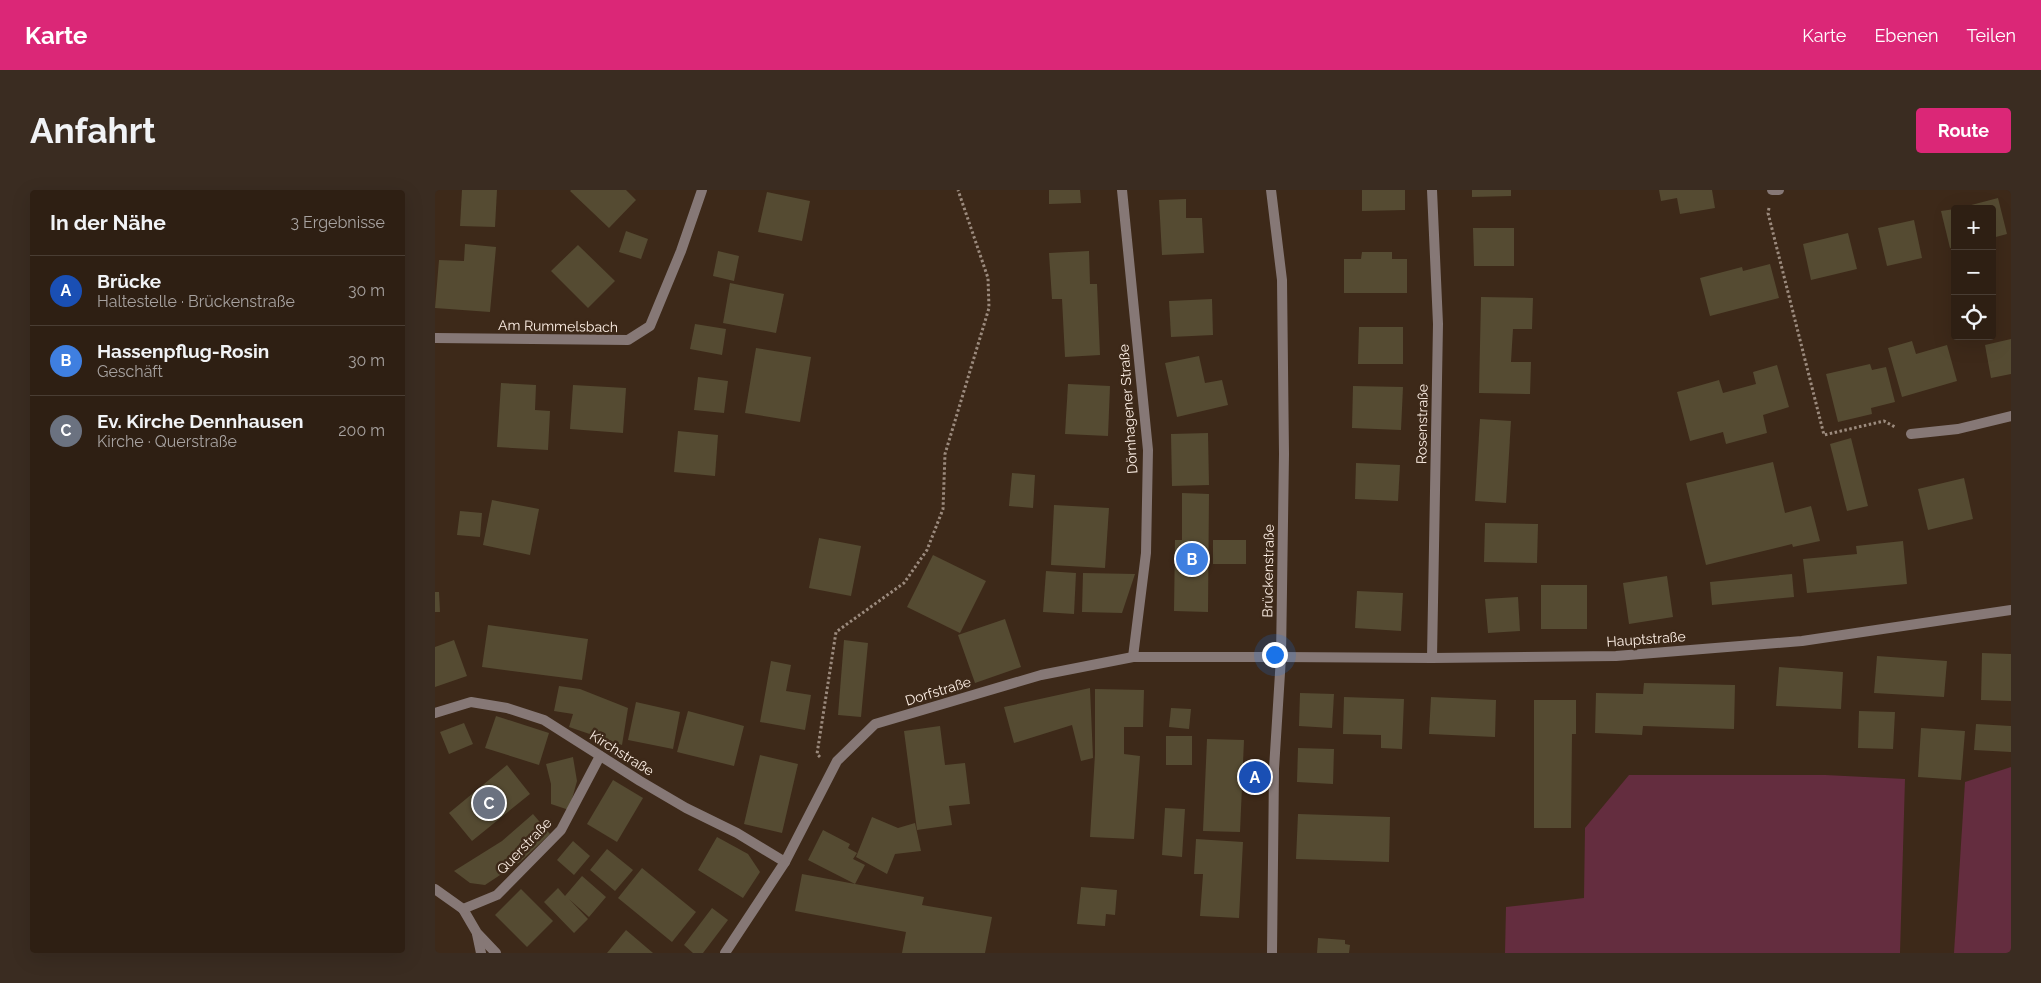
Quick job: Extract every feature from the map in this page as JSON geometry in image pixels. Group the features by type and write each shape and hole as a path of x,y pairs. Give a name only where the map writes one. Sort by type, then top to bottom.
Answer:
{"street":[{"name":"Am Rummelsbach","path":"435,338 627,340 650,326 681,251 702,190"},
{"name":"Dörnhagener Straße","path":"1122,190 1148,450 1146,553 1133,656"},
{"name":"Brückenstraße","path":"1271,190 1282,280 1284,454 1281,657 1274,768 1272,953"},
{"name":"Rosenstraße","path":"1432,190 1438,324 1432,658"},
{"path":"1911,434 1958,429 2011,416"},
{"name":"Hauptstraße","path":"1281,657 1616,656 1802,641 2011,610"},
{"name":"Dorfstraße","path":"725,953 785,862 831,771 837,762 875,724 1041,675 1133,656 1281,657"},
{"name":"Kirchstraße","path":"435,713 471,702 507,708 544,720 686,808 737,833 785,862"},
{"name":"Querstraße","path":"463,909 497,895 561,830 600,756"},
{"path":"435,889 463,909 477,933 496,953"},
{"path":"477,933 481,953"}],"path":[{"path":"831,771 817,754 836,632 904,583 927,550 943,509 945,454 989,308 988,278 958,190"},
{"path":"1776,190 1768,213 1824,435 1884,421 1911,434"}],"shaded area":[{"path":"2011,767 2011,953 1954,953 1965,782"},
{"path":"1629,775 1825,775 1905,779 1900,953 1505,953 1506,907 1584,898 1585,828"}],"building":[{"path":"462,190 497,190 495,227 460,226"},
{"path":"571,190 626,190 636,200 609,228"},
{"path":"1049,190 1080,190 1081,203 1049,204"},
{"path":"1362,190 1405,190 1405,210 1362,211"},
{"path":"1472,190 1511,190 1511,196 1472,197"},
{"path":"1659,190 1712,190 1715,208 1680,214 1677,198 1661,201"},
{"path":"767,192 810,201 802,241 758,232"},
{"path":"1998,198 2007,234 1996,237 1996,205 1971,205"},
{"path":"1186,199 1186,218 1202,218 1204,253 1162,255 1159,200"},
{"path":"1951,210 1951,248 1950,248 1941,211"},
{"path":"1914,220 1922,258 1887,266 1878,228"},
{"path":"1473,228 1514,228 1514,266 1474,266"},
{"path":"626,231 648,239 641,259 619,252"},
{"path":"1848,233 1857,269 1811,280 1803,244"},
{"path":"465,244 496,247 490,312 435,308 439,260 464,261"},
{"path":"578,245 615,281 588,308 551,271"},
{"path":"718,251 739,256 734,281 713,276"},
{"path":"1089,251 1090,284 1097,284 1100,355 1065,357 1062,299 1052,299 1049,253"},
{"path":"1362,252 1392,252 1392,259 1407,259 1407,293 1344,293 1344,259 1361,259"},
{"path":"1770,264 1779,298 1710,316 1700,278 1742,267 1743,271"},
{"path":"730,283 784,294 776,333 723,323"},
{"path":"1481,297 1533,298 1532,329 1513,329 1511,362 1531,362 1530,394 1479,393"},
{"path":"1212,299 1213,335 1171,337 1169,301"},
{"path":"695,324 726,329 722,355 690,349"},
{"path":"1359,327 1403,327 1403,364 1358,364"},
{"path":"2011,339 2011,374 1991,378 1985,345"},
{"path":"1912,341 1916,354 1947,345 1957,381 1902,397 1888,348"},
{"path":"756,348 811,357 800,422 745,413"},
{"path":"1199,356 1205,383 1222,380 1228,405 1177,417 1165,363"},
{"path":"1870,364 1872,370 1886,367 1895,402 1871,408 1872,414 1838,422 1826,374"},
{"path":"1777,365 1789,407 1763,415 1767,433 1726,444 1723,432 1690,441 1677,392 1719,380 1723,393 1756,384 1753,372"},
{"path":"698,377 728,381 724,413 694,410"},
{"path":"501,383 536,385 535,410 550,411 548,450 497,447"},
{"path":"1068,384 1110,386 1108,436 1065,434"},
{"path":"573,385 626,388 623,433 570,429"},
{"path":"1353,386 1403,387 1401,430 1352,428"},
{"path":"1480,419 1511,421 1506,503 1475,501"},
{"path":"678,431 718,435 715,476 674,472"},
{"path":"1208,433 1209,485 1172,486 1171,434"},
{"path":"1851,438 1868,506 1847,511 1830,444"},
{"path":"1773,462 1785,513 1811,506 1820,541 1793,547 1792,544 1706,565 1686,483"},
{"path":"1356,463 1400,465 1398,501 1355,499"},
{"path":"1012,473 1035,475 1033,508 1009,506"},
{"path":"1964,478 1973,519 1928,530 1918,489"},
{"path":"1182,493 1209,494 1208,612 1174,611 1175,540 1182,540"},
{"path":"492,500 539,509 530,555 483,545"},
{"path":"1054,505 1109,508 1105,568 1051,565"},
{"path":"460,511 482,513 480,537 457,535"},
{"path":"1485,523 1538,524 1537,563 1484,562"},
{"path":"819,538 861,546 851,596 809,588"},
{"path":"1213,540 1246,540 1246,564 1213,564"},
{"path":"1903,541 1907,584 1807,593 1803,559 1857,554 1856,546"},
{"path":"933,555 986,581 960,633 907,607"},
{"path":"1046,571 1076,573 1074,614 1043,612"},
{"path":"1083,573 1135,574 1122,613 1082,612"},
{"path":"1792,574 1794,597 1712,605 1710,582"},
{"path":"1667,576 1673,617 1629,624 1623,583"},
{"path":"1541,585 1587,585 1587,629 1541,629"},
{"path":"1357,591 1403,593 1401,631 1355,628"},
{"path":"435,592 439,592 440,612 435,612"},
{"path":"1518,597 1520,631 1488,633 1485,599"},
{"path":"1005,619 1021,667 975,683 958,635"},
{"path":"488,625 588,639 582,680 482,667"},
{"path":"454,640 467,676 435,687 435,647"},
{"path":"844,640 868,643 861,717 838,715"},
{"path":"1982,653 2011,654 2011,701 1981,700"},
{"path":"1877,656 1947,661 1944,697 1874,693"},
{"path":"771,661 791,665 786,691 811,695 805,730 760,722"},
{"path":"1779,667 1843,672 1841,709 1776,706"},
{"path":"1644,683 1735,685 1734,729 1643,726 1642,735 1595,733 1596,693 1643,694"},
{"path":"559,686 580,689 628,708 622,745 569,727 573,714 554,711"},
{"path":"1090,688 1093,758 1081,761 1072,725 1014,743 1004,707"},
{"path":"1095,689 1144,690 1143,727 1124,727 1124,754 1140,756 1134,839 1090,837 1095,754"},
{"path":"1300,693 1334,694 1332,728 1299,726"},
{"path":"1344,697 1404,699 1402,749 1381,748 1381,735 1343,734"},
{"path":"1431,697 1496,700 1495,737 1429,734"},
{"path":"1534,700 1576,700 1576,734 1572,734 1571,828 1534,828"},
{"path":"636,702 680,712 673,749 628,740"},
{"path":"1171,708 1191,709 1189,729 1169,727"},
{"path":"688,711 744,726 734,766 677,752"},
{"path":"1859,711 1895,712 1893,749 1858,748"},
{"path":"496,716 549,733 539,765 485,748"},
{"path":"464,723 473,744 449,754 440,732"},
{"path":"1976,724 2011,726 2011,752 1974,750"},
{"path":"940,726 945,765 965,763 970,804 949,806 952,825 917,830 904,731"},
{"path":"1921,728 1965,731 1961,780 1918,777"},
{"path":"1166,736 1192,736 1192,765 1166,765"},
{"path":"1207,739 1244,740 1240,832 1203,831"},
{"path":"1298,748 1334,749 1333,784 1297,782"},
{"path":"760,755 798,764 782,833 744,824"},
{"path":"573,757 577,781 569,810 551,804 551,784 546,764"},
{"path":"507,765 530,794 472,841 449,813"},
{"path":"613,780 643,798 617,842 587,824"},
{"path":"1165,808 1185,809 1182,857 1162,855"},
{"path":"533,814 550,834 520,862 485,885 470,883 454,871 502,841"},
{"path":"1298,814 1390,817 1389,862 1296,859"},
{"path":"872,817 898,828 915,823 921,851 895,854 887,874 856,857"},
{"path":"823,830 850,844 848,848 857,853 853,859 865,865 855,884 808,860"},
{"path":"717,837 748,854 760,872 743,898 698,870"},
{"path":"1196,839 1243,842 1239,918 1200,916 1203,874 1194,874"},
{"path":"573,841 590,856 574,875 557,860"},
{"path":"607,849 633,870 615,891 590,870"},
{"path":"642,868 696,912 672,942 618,898"},
{"path":"802,874 924,897 922,905 992,917 985,953 902,953 906,932 795,911"},
{"path":"582,876 606,897 589,917 569,899 588,919 574,933 544,902 558,888 565,896"},
{"path":"1081,887 1117,890 1115,915 1106,914 1105,926 1077,924"},
{"path":"521,889 553,921 527,947 495,915"},
{"path":"712,908 728,920 703,953 693,953 684,945"},
{"path":"626,930 653,953 607,953"},
{"path":"1318,938 1345,940 1345,944 1350,945 1349,953 1317,953"}],"place":[{"name":"Hassenpflug-Rosin","path":"1192,559"},
{"name":"Brücke","path":"1255,777"},
{"name":"Ev. Kirche Dennhausen","path":"489,803"}]}
